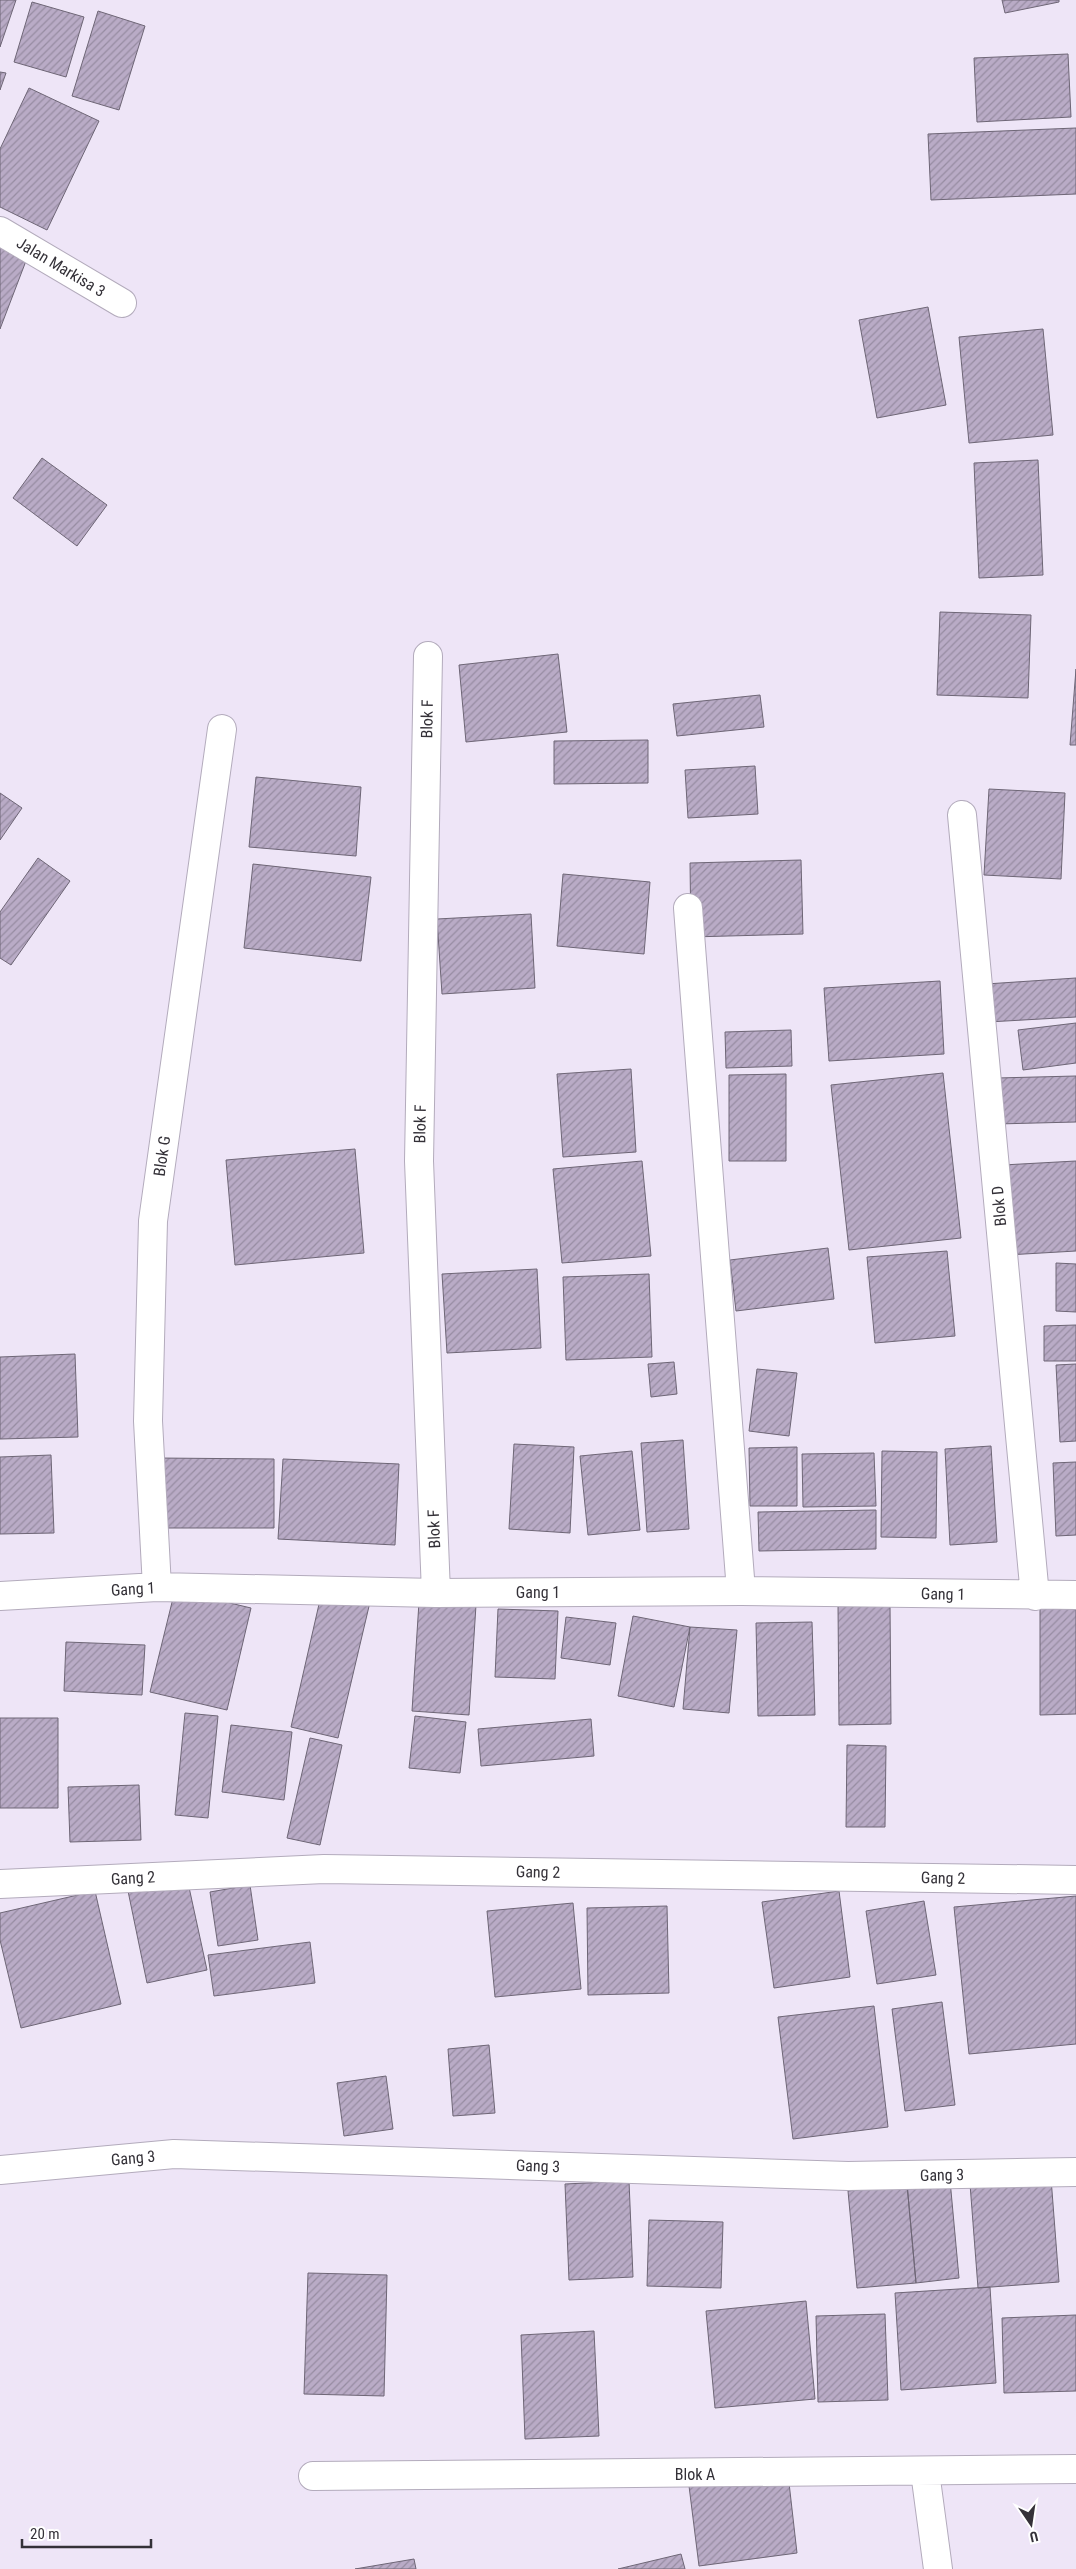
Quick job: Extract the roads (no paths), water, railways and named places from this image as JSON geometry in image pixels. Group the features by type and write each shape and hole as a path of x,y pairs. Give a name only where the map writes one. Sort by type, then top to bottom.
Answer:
{"street":[{"name":"Jalan Markisa 3","path":"0,231 122,303"},
{"name":"Blok F","path":"428,656 419,1162 436,1593"},
{"name":"Blok G","path":"156,1587 148,1421 153,1221 222,729"},
{"name":"Blok D","path":"962,815 1035,1596"},
{"path":"688,908 741,1591"},
{"name":"Gang 1","path":"0,1596 156,1587 436,1593 741,1591 1076,1595"},
{"name":"Gang 2","path":"0,1884 324,1869 1076,1880"},
{"name":"Gang 3","path":"0,2170 174,2154 848,2176 1076,2172"},
{"name":"Blok A","path":"313,2476 925,2472 1076,2469"},
{"path":"925,2472 938,2569"}]}
